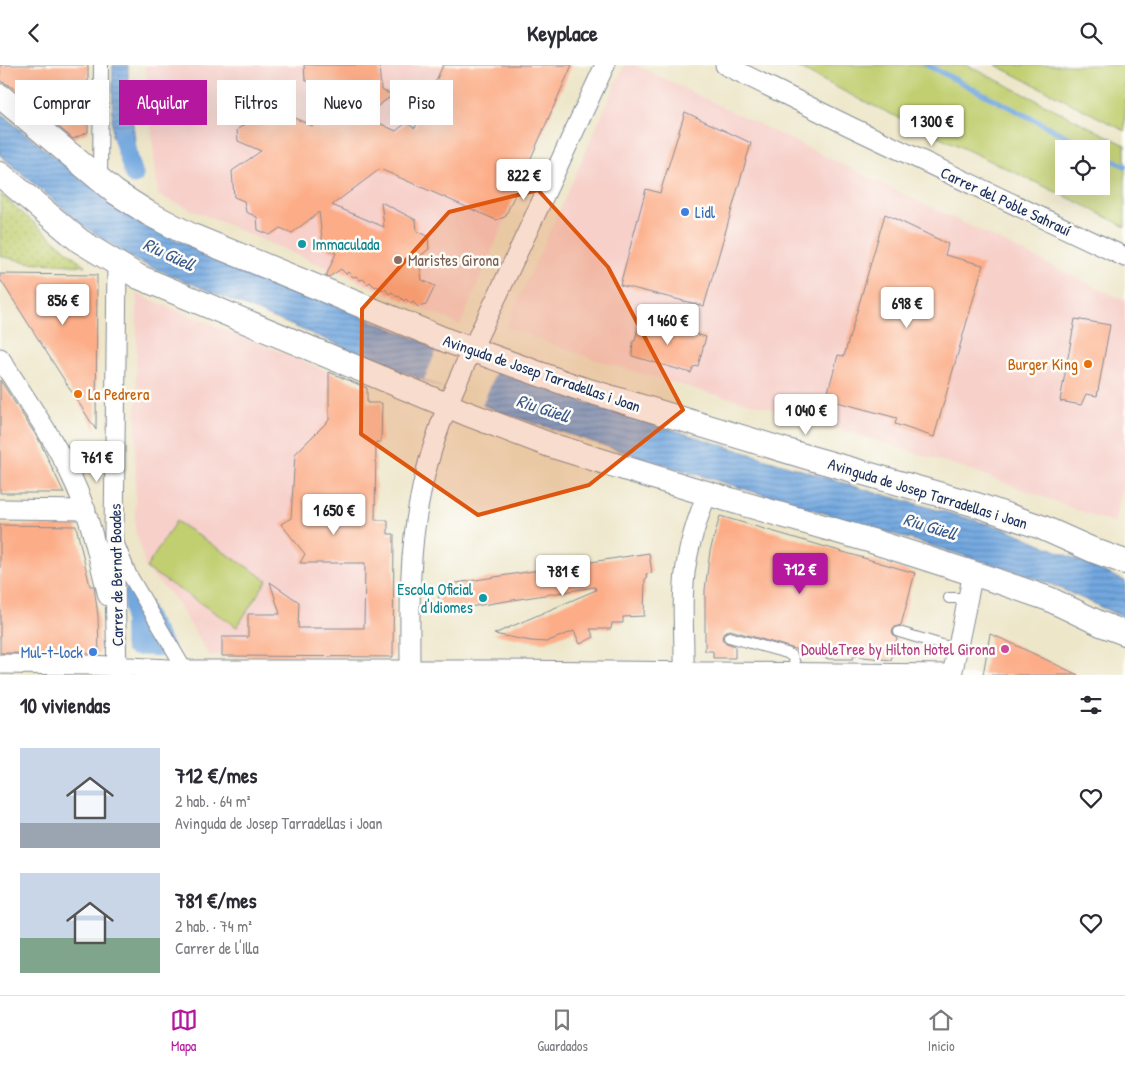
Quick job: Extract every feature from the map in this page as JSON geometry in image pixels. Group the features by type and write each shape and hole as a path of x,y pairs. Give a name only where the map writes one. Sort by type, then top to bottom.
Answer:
{"street":[{"path":"100,179 101,65"},
{"path":"410,673 411,568 414,533 426,469 438,428 605,65"},
{"name":"Carrer del Poble Sahrauí","path":"726,65 849,126 1125,257"},
{"name":"Avinguda de Josep Tarradellas i Joan","path":"0,96 131,203 190,235 471,354 628,403 977,505 1042,527 1095,551 1125,562"},
{"path":"0,174 80,241 139,277 174,293 450,401 536,440 973,573 1049,599 1101,624 1125,633"},
{"name":"Carrer de Bernat Boades","path":"117,264 114,536 118,671"},
{"path":"0,358 74,481 86,510 116,627"},
{"path":"684,673 686,561 691,538 707,493"},
{"path":"0,509 86,510"},
{"path":"114,536 129,574 187,672"},
{"path":"0,664 60,664 118,671 187,672 952,675 958,645 958,598 973,573"}],"lane":[{"path":"899,632 949,647 958,645"},
{"path":"730,637 787,653 793,657 797,673"}],"highlighted area":[{"path":"538,190 608,267 683,410 589,485 478,515 361,434 362,309 449,212"}],"shaded area":[{"name":"Maristes Girona","path":"145,65 572,65 460,325 158,195 151,125 207,125 207,80 146,80"},
{"path":"624,65 636,65 1125,301 1125,468 1115,524 971,470 756,404 708,393 596,360 506,327"},
{"path":"137,294 329,372 367,403 382,403 381,442 376,442 375,520 388,520 388,534 394,534 393,657 209,655 174,598 145,568 135,531"}],"green space":[{"path":"793,65 967,65 1125,145 1125,227 1063,195 1110,195 1110,140 1055,140 1055,191 855,97"},
{"path":"996,65 1125,65 1125,131"},
{"path":"0,194 85,266 27,262 0,256"},
{"path":"176,521 267,580 237,627 146,568"}],"water":[{"path":"113,65 128,65 128,80 119,80 119,125 133,125 137,156 123,162 112,135"},
{"name":"Riu Güell","path":"0,113 111,203 150,229 496,372 593,405 856,487 1009,530 1125,581 1125,618 1053,585 1018,572 643,458 500,412 135,260 84,226 0,155"}],"pier":[{"path":"438,347 496,372 482,406 424,380"}],"building":[{"path":"0,65 88,65 88,80 15,80 15,90 0,81"},
{"path":"304,65 379,65 381,90 390,94 390,97 380,104 380,80 305,80"},
{"path":"443,65 572,65 505,217 496,220 380,169 332,205 384,227 381,202 416,220 417,231 428,236 429,249 419,257 422,280 435,286 426,305 418,307 413,302 411,304 406,299 404,301 399,296 397,297 392,292 389,294 385,289 382,290 377,286 375,287 370,282 368,284 363,279 360,280 356,276 353,277 348,272 346,274 341,269 329,277 326,276 336,253 323,247 319,212 292,233 280,228 270,235 258,230 257,217 246,212 244,201 234,197 232,171 261,151 238,141 237,130 243,125 296,125 296,119 306,125 380,124 396,131 404,125 410,125 415,128 416,125 453,125 453,80 436,80"},
{"name":"Lidl","path":"685,112 751,143 704,306 620,285 646,189 660,193"},
{"path":"56,125 88,125 88,132 73,139"},
{"path":"885,214 948,244 945,255 983,265 934,437 895,424 897,418 826,399 838,355 844,356"},
{"path":"0,274 97,275 96,430 0,279"},
{"path":"640,318 706,337 698,366 693,367 691,373 632,356 633,341 635,341"},
{"path":"1075,319 1110,325 1097,396 1086,394 1081,405 1060,401"},
{"path":"329,372 367,388 367,403 382,403 381,442 376,442 375,520 388,520 388,534 394,534 393,657 222,656 222,637 248,637 248,614 280,614 270,582 299,602 298,628 364,628 365,563 300,563 305,554 281,524 291,518 295,454 329,420"},
{"path":"0,380 39,440 64,493 0,493"},
{"path":"720,516 915,573 901,625 895,627 892,631 897,639 891,660 854,656 853,659 829,659 730,630 724,632 722,638 724,642 735,646 735,658 713,658 713,651 705,651 705,590 710,551"},
{"path":"0,525 76,526 90,586 94,586 98,616 99,654 0,653"},
{"name":"Escola Oficial d'Idiomes","path":"649,553 652,573 646,574 647,579 645,579 644,616 623,617 623,623 612,623 611,629 590,629 594,637 580,644 574,631 546,642 494,634 596,590 595,587 450,610 449,605 440,607 437,586"},
{"name":"DoubleTree by Hilton Hotel Girona","path":"990,634 1005,640 1078,675 983,675"}],"waterway":[{"path":"927,65 1073,140"},
{"path":"122,136 134,175"},
{"path":"1110,158 1125,166"},
{"path":"133,594 164,647 134,646 133,594"}],"place":[{"name":"Lidl","path":"685,212"},
{"name":"Immaculada","path":"302,244"},
{"name":"Maristes Girona","path":"398,260"},
{"name":"Burger King","path":"1088,364"},
{"name":"La Pedrera","path":"78,394"},
{"name":"Escola Oficial d'Idiomes","path":"483,598"},
{"name":"DoubleTree by Hilton Hotel Girona","path":"1005,649"},
{"name":"Mul-t-lock","path":"93,652"}]}
